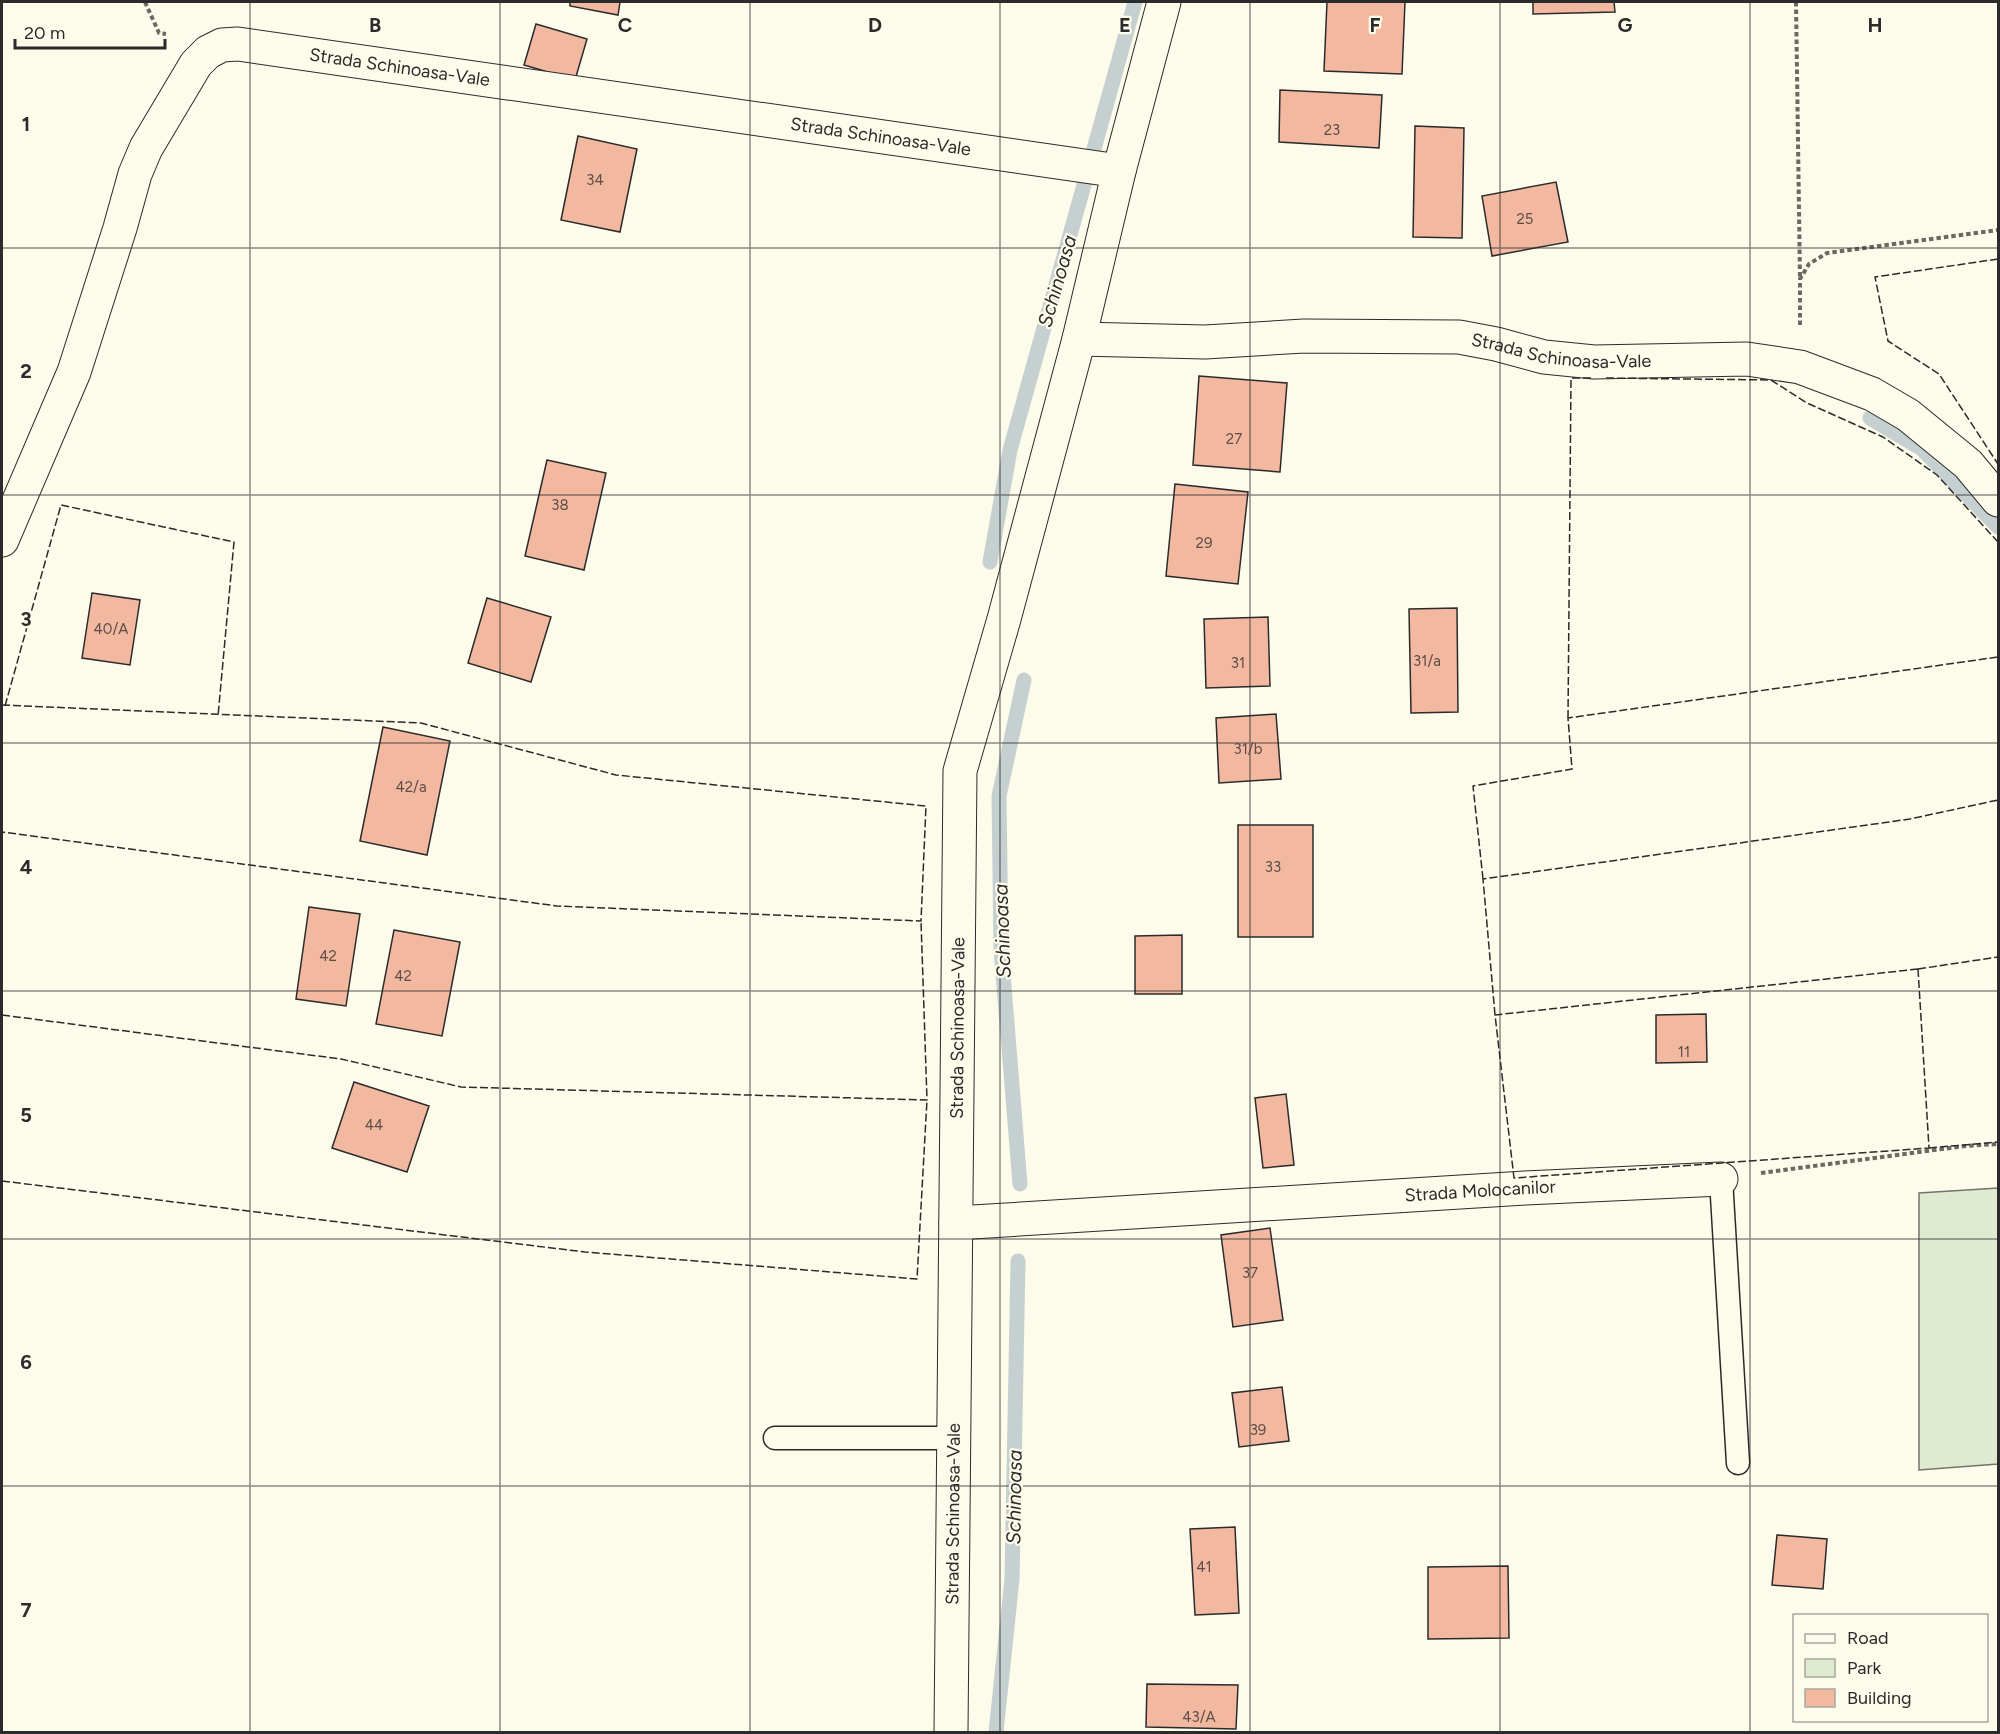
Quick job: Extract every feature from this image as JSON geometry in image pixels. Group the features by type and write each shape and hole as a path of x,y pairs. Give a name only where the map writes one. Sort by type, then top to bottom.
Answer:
{"street":[{"name":"Strada Schinoasa-Vale","path":"951,1732 960,771 1004,619 1079,339 1111,170 1164,2"},
{"name":"Strada Schinoasa-Vale","path":"2,540 74,372 135,174 146,148 196,64 208,52 222,45 238,44 1111,170"},
{"name":"Strada Schinoasa-Vale","path":"1079,339 1205,342 1304,336 1459,337 1544,357 1594,362 1747,359 1800,367 1872,394 1908,414 1968,464 1998,500"},
{"name":"Strada Molocanilor","path":"956,1223 1525,1188 1721,1179"}],"lane":[{"path":"1721,1179 1738,1463"},
{"path":"775,1438 954,1438"}],"path":[{"path":"1796,2 1800,367"},
{"path":"1800,279 1809,264 1827,253 1998,230"},
{"path":"1721,1179 1965,1146 1998,1144"}],"green space":[{"path":"1998,1188 1998,1464 1919,1470 1919,1193"}],"building":[{"path":"570,2 620,2 618,15 570,6"},
{"path":"1327,2 1405,2 1402,74 1324,71"},
{"path":"1533,2 1614,2 1615,12 1533,14"},
{"path":"536,24 587,39 575,80 524,65"},
{"path":"1280,90 1382,95 1379,148 1279,142"},
{"path":"1415,126 1464,128 1462,238 1413,237"},
{"path":"578,136 637,149 620,232 561,220"},
{"path":"1556,182 1568,242 1492,256 1482,196"},
{"path":"1199,376 1287,383 1280,472 1193,465"},
{"path":"547,460 606,473 584,570 525,556"},
{"path":"1175,484 1248,492 1238,584 1166,576"},
{"path":"92,593 140,600 130,665 82,658"},
{"path":"487,598 551,617 531,682 468,663"},
{"path":"1457,608 1458,712 1411,713 1409,609"},
{"path":"1268,617 1270,686 1206,688 1204,619"},
{"path":"1276,714 1281,779 1219,783 1216,718"},
{"path":"383,727 450,741 427,855 360,841"},
{"path":"1238,825 1313,825 1313,937 1238,937"},
{"path":"309,907 360,914 346,1006 296,999"},
{"path":"394,930 460,942 442,1036 376,1024"},
{"path":"1182,935 1182,994 1135,994 1135,936"},
{"path":"1706,1014 1707,1062 1656,1063 1656,1015"},
{"path":"354,1082 429,1106 407,1172 332,1148"},
{"path":"1286,1094 1294,1165 1263,1168 1255,1098"},
{"path":"1270,1228 1283,1320 1233,1327 1221,1235"},
{"path":"1282,1387 1289,1441 1239,1447 1232,1393"},
{"path":"1235,1527 1239,1613 1195,1615 1190,1529"},
{"path":"1777,1535 1827,1539 1823,1589 1772,1585"},
{"path":"1508,1566 1509,1638 1428,1639 1428,1567"},
{"path":"1147,1684 1238,1685 1236,1729 1146,1727"}],"waterway":[{"name":"Schinoasa","path":"990,562 1010,450 1135,2"},
{"path":"1870,418 1922,449 1998,527"},
{"name":"Schinoasa","path":"1020,1184 1001,949 999,796 1024,680"},
{"name":"Schinoasa","path":"996,1732 1012,1579 1018,1261"}],"fence":[{"path":"1998,259 1875,277 1888,341 1939,374 1998,464"},
{"path":"1568,718 1571,378 1591,378"},
{"path":"1606,378 1771,380 1807,403 1883,437 1937,475 1998,542"},
{"path":"5,706 61,505 234,542 218,716"},
{"path":"1483,879 1473,786 1572,769 1568,718 1998,657"},
{"path":"2,705 421,723 616,775 926,806 921,921 557,906 2,832"},
{"path":"1495,1015 1483,879 1910,819 1998,800"},
{"path":"2,1015 341,1059 461,1087 927,1100 921,921"},
{"path":"1918,969 1998,957"},
{"path":"1918,969 1929,1148 1514,1178 1495,1015 1918,969"},
{"path":"2,1181 585,1252 917,1279 927,1100"},
{"path":"1929,1148 1998,1142"}]}
